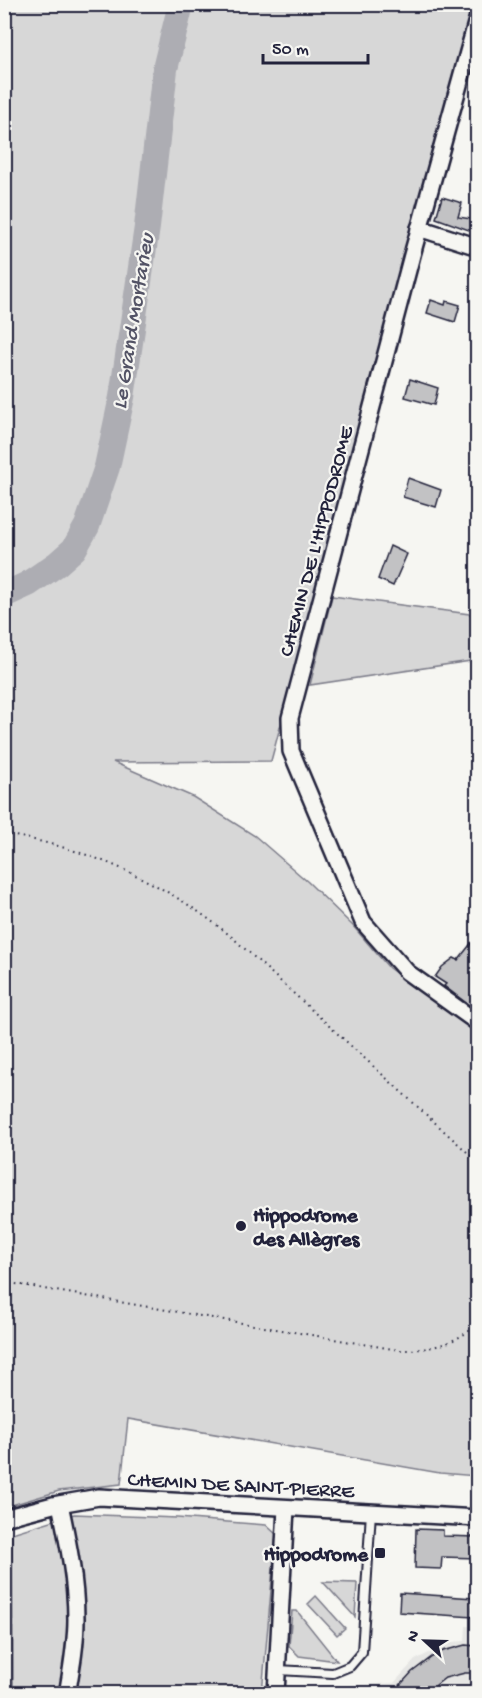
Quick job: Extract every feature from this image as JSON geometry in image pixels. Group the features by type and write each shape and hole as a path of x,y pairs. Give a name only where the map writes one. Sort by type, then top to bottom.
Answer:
{"street":[{"name":"CHEMIN DE L'HIPPODROME","path":"477,16 290,718 291,751 363,922 407,972 477,1023"},
{"path":"419,228 477,248"},
{"name":"CHEMIN DE SAINT-PIERRE","path":"4,1518 99,1497 477,1518"},
{"path":"60,1504 71,1555 76,1619 69,1694"},
{"path":"276,1694 286,1508"}],"lane":[{"path":"278,1670 333,1673 350,1666 362,1652 371,1512"}],"path":[{"path":"4,834 50,843 129,870 193,907 233,938 477,1162"},
{"path":"4,1282 398,1350 418,1351 438,1347 477,1324"}],"shaded area":[{"path":"5,5 473,5 271,761 113,762 193,797 255,836 308,882 353,926 389,968 477,1033 477,1476 440,1473 128,1419 121,1484 59,1491 5,1507"},
{"path":"332,596 477,615 477,660 310,685"},
{"path":"74,1514 177,1518 266,1525 276,1534 262,1693 13,1693 12,1533"},
{"path":"323,1582 357,1583 355,1617"},
{"path":"316,1596 345,1628 337,1635 308,1604"},
{"path":"292,1611 297,1611 337,1661 299,1656 289,1646"},
{"path":"466,1626 477,1627 477,1693 289,1694 290,1689 394,1683 415,1660 451,1642 465,1641"}],"building":[{"path":"442,197 462,203 458,217 477,220 477,233 436,218"},
{"path":"431,300 445,305 446,301 460,305 455,322 427,313"},
{"path":"410,379 438,388 434,405 405,397"},
{"path":"408,478 441,490 436,507 403,497"},
{"path":"390,546 407,554 393,586 378,579"},
{"path":"477,936 477,1011 435,977 442,967 454,958 458,960"},
{"path":"416,1529 443,1530 443,1536 477,1537 477,1558 442,1557 441,1569 415,1568"},
{"path":"400,1593 474,1598 473,1617 399,1612"},
{"path":"465,1645 477,1646 477,1673 465,1673 445,1678 436,1685 436,1694 392,1694 412,1672 432,1657 443,1651"}],"waterway":[{"name":"Le Grand Mortarieu","path":"4,595 28,584 74,549 87,526 107,467 122,397 147,227 165,69 181,4"}],"place":[{"name":"Hippodrome des Allègres","path":"241,1226"},
{"name":"Hippodrome","path":"380,1553"}]}
